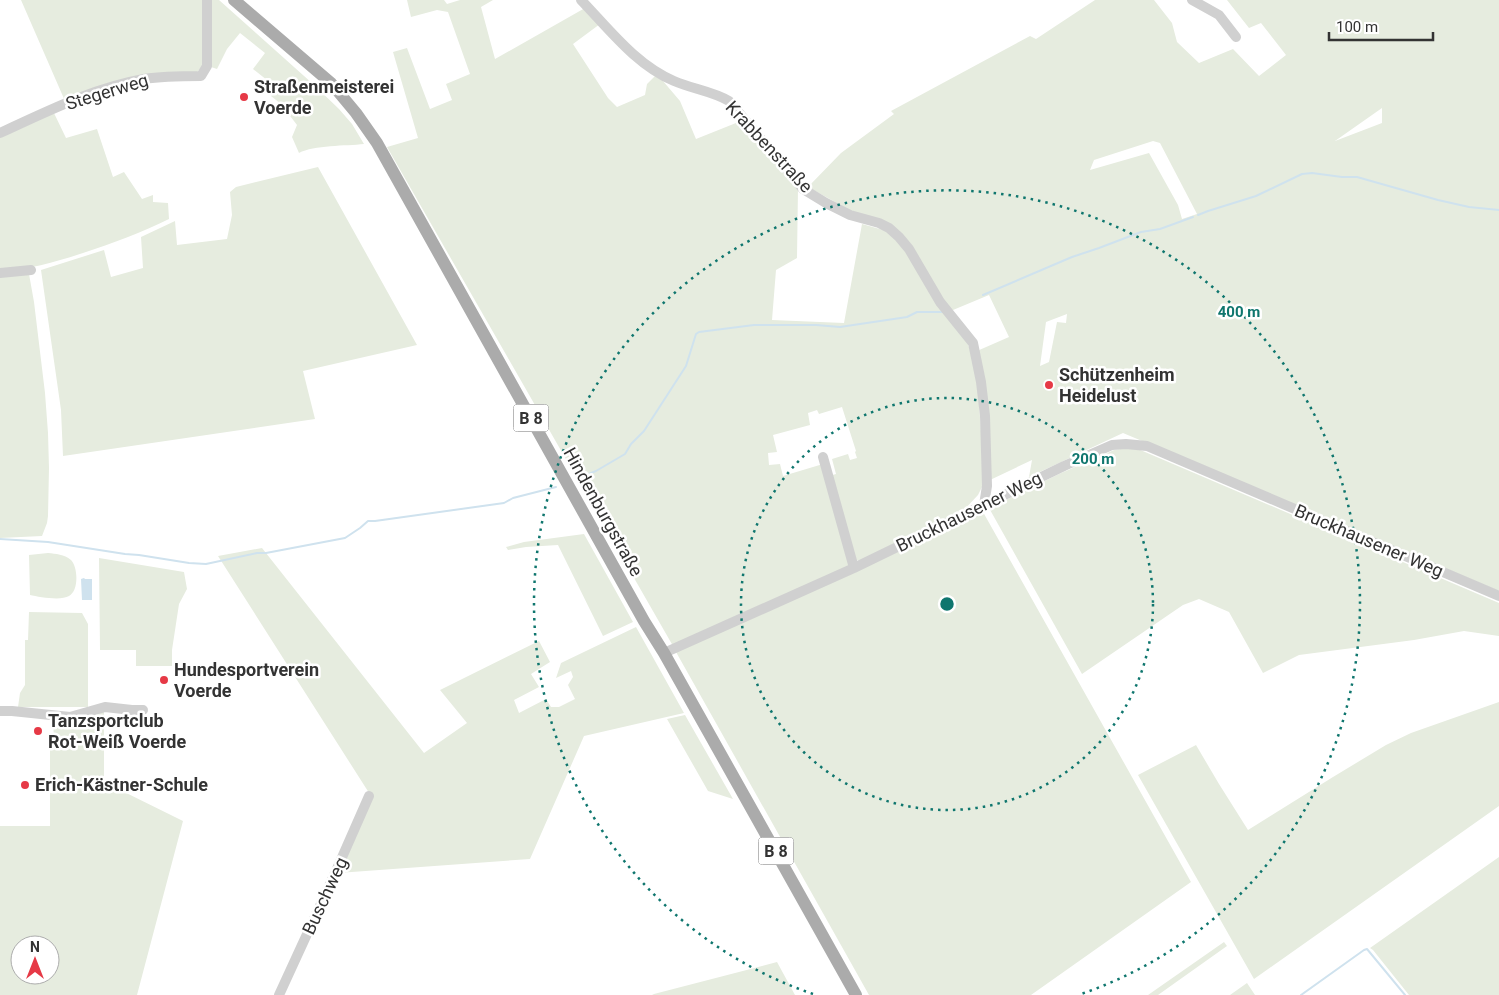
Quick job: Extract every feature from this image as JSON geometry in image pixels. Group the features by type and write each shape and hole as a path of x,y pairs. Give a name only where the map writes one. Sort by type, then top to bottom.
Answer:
{"main road":[{"name":"Hindenburgstraße","path":"234,0 331,84 367,127 856,995"}],"street":[{"name":"Stegerweg","path":"0,133 62,105 100,91 160,77 201,76 207,66 207,0"},
{"name":"Krabbenstraße","path":"580,0 640,61 674,81 719,95 729,101 803,190 850,215 879,223 888,228 909,249 940,302 972,343 981,382 984,416 986,486 984,506"},
{"path":"1192,0 1219,15 1236,37"},
{"path":"0,273 31,270"},
{"name":"Bruckhausener Weg","path":"664,653 854,568 1064,466 1112,445 1126,444 1147,446 1499,596"},
{"path":"823,457 854,568"},
{"path":"0,711 70,717 105,707 143,710"},
{"name":"Buschweg","path":"279,995 369,796"}],"shaded area":[{"path":"21,0 202,0 202,67 196,73 65,101"},
{"path":"210,0 219,0 313,84 352,124 364,144 321,147 299,153 292,137 297,125 281,104 271,96 277,88 253,69 265,53 240,33 227,49 217,69 211,67"},
{"path":"407,0 444,0 447,4 460,0 493,0 481,7 495,59 585,8 600,24 573,44 608,98 617,107 645,95 647,84 657,74 680,101 696,139 741,121 798,188 797,258 776,270 772,320 844,323 862,224 887,231 907,252 966,338 973,360 978,389 984,474 982,487 978,495 964,510 863,562 853,559 829,476 836,474 832,459 848,454 850,460 857,458 856,451 842,407 819,414 817,410 808,413 810,425 773,435 777,452 768,453 769,465 780,464 783,476 823,464 851,567 673,646 387,147 418,138 393,52 407,48 430,109 452,100 446,84 470,74 448,12 437,10 411,17"},
{"path":"1095,0 1154,0 1172,23 1177,42 1199,63 1233,49 1259,76 1286,55 1261,23 1249,28 1227,0 1499,0 1499,591 1123,433 1029,477 1032,460 990,480 977,351 1009,337 989,295 953,310 947,308 911,244 808,187 841,153 894,114 891,111 1030,36 1036,39","holes":["1382,108 1382,123 1335,141","1153,141 1160,143 1197,214 1182,219 1178,205 1149,153 1090,170 1094,160","1067,314 1066,323 1057,322 1049,362 1040,366 1046,322"]},
{"path":"53,111 66,138 97,129 113,177 124,172 142,199 153,195 153,202 168,203 169,219 127,238 62,259 32,267 0,270 0,135"},
{"path":"318,167 417,345 303,371 315,419 63,456 61,410 41,270 104,250 111,277 143,268 141,237 175,221 177,245 227,239 232,215 230,192 236,187"},
{"path":"29,274 45,393 49,468 48,516 42,536 0,538 0,275"},
{"path":"1138,449 1499,603 1499,636 1464,631 1414,640 1299,655 1263,673 1229,612 1199,599 1183,605 1082,674 989,508 1114,450"},
{"path":"983,512 1191,882 1031,995 869,995 676,652"},
{"path":"584,534 633,622 603,636 558,545 508,550 506,547 524,542"},
{"path":"262,548 424,753 467,723 440,690 539,641 550,662 531,674 539,687 514,700 519,713 546,699 551,707 559,707 575,699 568,685 573,677 571,671 556,678 561,663 636,627 684,713 584,736 530,859 338,873 371,796 218,556"},
{"path":"48,553 66,557 73,563 76,573 76,584 75,589 69,596 44,598 30,595 29,555"},
{"path":"99,558 184,572 187,589 179,604 172,650 172,666 136,666 136,650 100,650"},
{"path":"29,612 82,613 88,624 88,707 18,707 20,693 25,685 25,640 28,640"},
{"path":"1499,702 1499,806 1254,979 1138,775 1196,745 1248,830 1386,745 1411,733"},
{"path":"104,709 104,782 183,821 137,995 0,995 0,826 50,826 50,744 54,742 53,718"},
{"path":"685,715 733,799 708,791 667,719"},
{"path":"1499,857 1499,995 1409,995 1370,948"},
{"path":"1224,942 1227,946 1158,995 1148,995"},
{"path":"777,962 795,995 652,995 654,994"},
{"path":"1247,983 1255,995 1230,995"}],"water":[{"path":"81,579 92,579 92,600 82,600"}],"waterway":[{"path":"1198,215 1256,196 1302,174 1312,173 1357,177 1438,200 1469,207 1499,210"},
{"path":"983,295 1072,257 1141,232 1160,229 1193,217"},
{"path":"579,478 596,471 625,454 631,444 644,431 686,366 696,334 699,332 754,325 840,327 907,317 917,312 943,312"},
{"path":"0,539 48,542 206,564 345,538 368,521 504,503 513,498 556,487"},
{"path":"1301,995 1367,949 1405,995"}],"place":[{"name":"Straßenmeisterei Voerde","path":"244,97"},
{"name":"Schützenheim Heidelust","path":"1049,385"},
{"name":"Hundesportverein Voerde","path":"164,680"},
{"name":"Tanzsportclub Rot-Weiß Voerde","path":"38,731"},
{"name":"Erich-Kästner-Schule","path":"25,785"}]}
